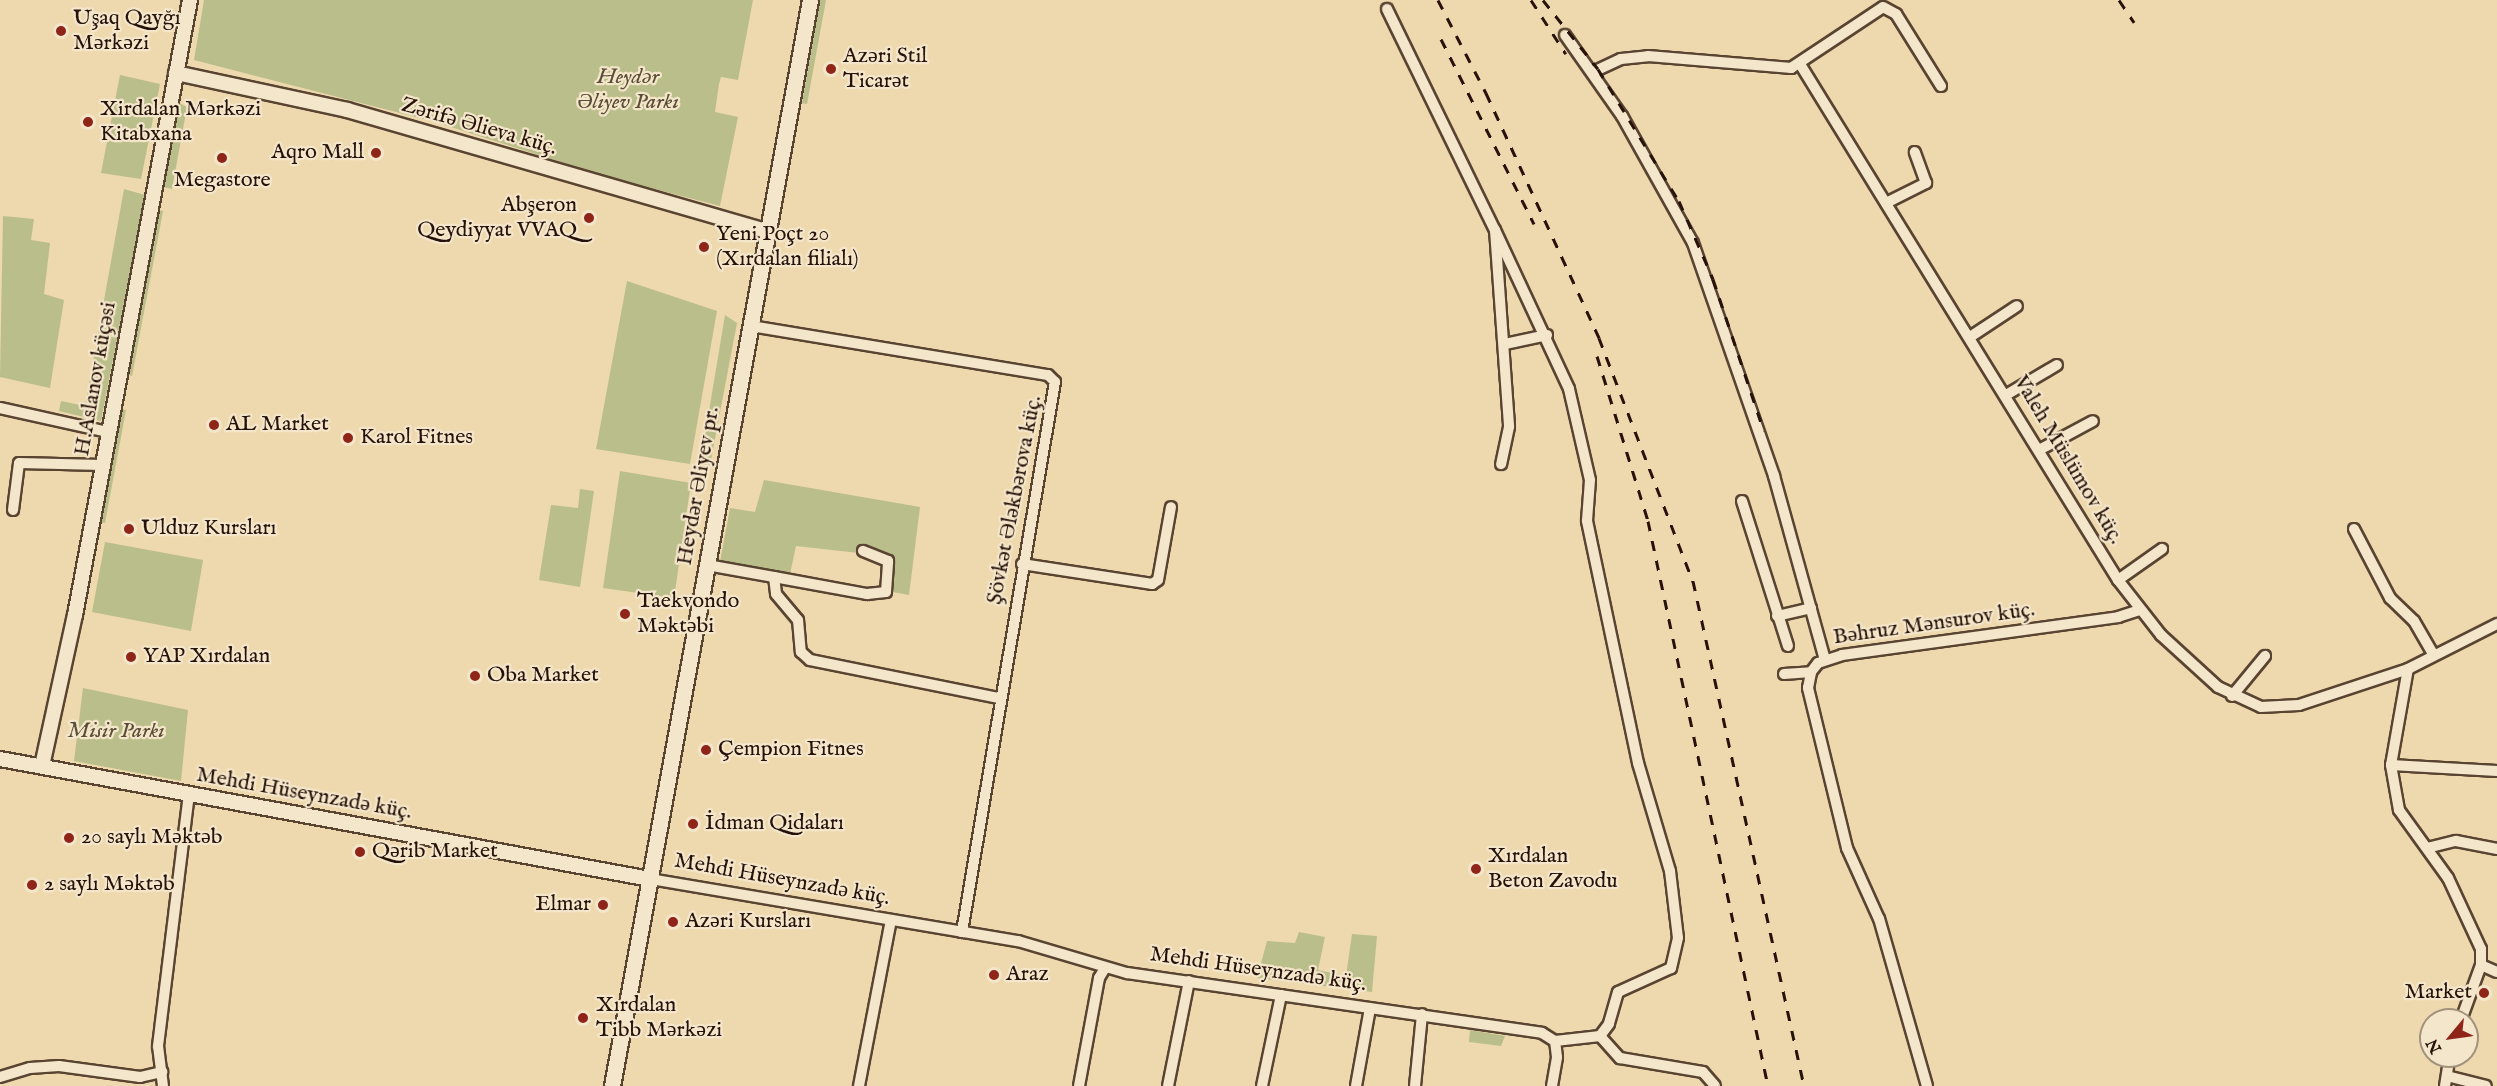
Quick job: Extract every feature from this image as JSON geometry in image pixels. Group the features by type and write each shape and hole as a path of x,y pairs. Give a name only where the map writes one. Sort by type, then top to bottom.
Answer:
{"main road":[{"name":"Heydər Əliyev pr.","path":"612,1086 810,0"}],"street":[{"name":"H.Aslanov küçəsi","path":"42,766 102,465 190,0"},
{"path":"1593,72 1633,57 1773,69 1800,64 1879,8 1888,7 1941,86"},
{"path":"1388,9 1547,335 1569,389 1590,480 1587,521 1638,763 1671,877 1678,938 1671,968 1618,992 1609,1024 1600,1036 1555,1041 1557,1057 1552,1086"},
{"path":"1565,35 1593,72 1661,181 1693,243 1774,476 1825,660"},
{"name":"Valeh Müslümov küç.","path":"1800,64 2118,580 2139,610 2203,674 2232,696 2262,707 2299,705 2408,669 2497,624"},
{"name":"Zərifə Əlieva küç.","path":"176,73 347,110 767,231"},
{"path":"1886,203 1926,183 1915,152"},
{"path":"1495,230 1494,247 1505,344 1509,428 1501,465"},
{"path":"1970,337 2017,306"},
{"name":"Şövkət Ələkbərova küç.","path":"751,326 1052,378 1056,387 1022,564 962,932"},
{"path":"1505,344 1547,335"},
{"path":"2006,395 2057,365"},
{"path":"0,408 108,432"},
{"path":"2039,450 2093,421"},
{"path":"13,510 19,463 102,465"},
{"path":"1742,501 1788,646"},
{"path":"1022,564 1152,584 1158,580 1172,507"},
{"path":"2354,529 2390,598 2414,621 2434,655"},
{"path":"2118,580 2162,549"},
{"path":"707,566 867,594 886,592 891,567 888,561 863,551"},
{"path":"774,577 776,594 798,620 801,652 810,660 999,698"},
{"path":"1777,616 1811,608"},
{"name":"Bəhruz Mənsurov küç.","path":"1927,1086 1879,919 1847,848 1808,688 1811,672 1825,660 2118,617 2139,610"},
{"path":"2232,696 2265,656"},
{"path":"2408,669 2391,765 2400,810 2448,878 2479,940 2481,965 2465,1008"},
{"path":"1784,675 1811,672"},
{"name":"Mehdi Hüseynzadə küç.","path":"0,759 650,879 1018,941 1105,968 1542,1033 1555,1041"},
{"path":"2391,765 2497,771"},
{"path":"163,1086 158,1046 189,794"},
{"path":"2427,848 2456,841 2497,849"},
{"path":"859,1086 891,920"},
{"path":"2481,965 2497,972"},
{"path":"1079,1086 1099,978 1105,968"},
{"path":"1168,1086 1189,981"},
{"path":"1262,1086 1281,995"},
{"path":"1356,1086 1370,1008"},
{"path":"1415,1086 1422,1014"},
{"path":"1600,1036 1620,1058 1703,1072 1716,1086"},
{"path":"0,1077 30,1068 58,1066 140,1077 162,1072"},
{"path":"2446,1081 2486,1086"}],"green space":[{"name":"Heydər Əliyev Parkı","path":"204,0 753,0 738,80 721,77 719,84 715,112 738,117 720,206 605,176 435,122 194,60"},
{"path":"820,0 826,0 807,104 802,103"},
{"path":"120,75 160,84 141,179 101,173"},
{"path":"179,103 187,107 172,189 163,187"},
{"path":"124,189 145,195 101,421 59,411 61,401 85,406"},
{"path":"157,210 163,211 132,376 126,374"},
{"path":"3,216 34,219 31,240 50,243 44,294 64,300 50,388 0,377"},
{"path":"627,281 717,311 690,464 596,449"},
{"path":"725,315 737,323 710,465 700,465"},
{"path":"120,409 126,410 105,523 99,522"},
{"path":"620,471 691,483 674,598 603,588"},
{"path":"764,480 920,507 909,595 882,590 886,556 796,546 790,574 720,562 730,508 755,512"},
{"path":"580,489 594,491 580,587 539,580 551,505 578,508"},
{"path":"105,542 203,560 191,631 92,612"},
{"name":"Misir Parkı","path":"83,688 188,710 181,781 74,761"},
{"path":"1299,932 1325,937 1318,970 1346,976 1352,934 1377,936 1372,992 1257,978 1267,941 1295,943"},
{"path":"1470,1030 1505,1036 1501,1046 1469,1042"}],"railway":[{"path":"1438,0 1486,93 1599,338 1693,581 1804,1086"},
{"path":"1531,0 1566,54"},
{"path":"1543,0 1598,69 1679,201 1713,279 1764,431"},
{"path":"2119,0 2134,22"},
{"path":"1441,39 1534,224"},
{"path":"1597,356 1648,521 1768,1086"}],"place":[{"name":"Uşaq Qayğı Mərkəzi","path":"61,31"},
{"name":"Azəri Stil Ticarət","path":"831,69"},
{"name":"Xirdalan Mərkəzi Kitabxana","path":"88,122"},
{"name":"Aqro Mall","path":"376,153"},
{"name":"Megastore","path":"222,158"},
{"name":"Abşeron Qeydiyyat VVAQ","path":"589,218"},
{"name":"Yeni Poçt 20 (Xırdalan filialı)","path":"704,247"},
{"name":"AL Market","path":"214,425"},
{"name":"Karol Fitnes","path":"348,438"},
{"name":"Ulduz Kursları","path":"129,529"},
{"name":"Taekvondo Məktəbi","path":"625,614"},
{"name":"YAP Xırdalan","path":"131,657"},
{"name":"Oba Market","path":"475,676"},
{"name":"Çempion Fitnes","path":"706,750"},
{"name":"İdman Qidaları","path":"693,824"},
{"name":"20 saylı Məktəb","path":"69,838"},
{"name":"Qərib Market","path":"360,852"},
{"name":"Xırdalan Beton Zavodu","path":"1476,869"},
{"name":"2 saylı Məktəb","path":"32,885"},
{"name":"Elmar","path":"603,905"},
{"name":"Azəri Kursları","path":"673,922"},
{"name":"Araz","path":"994,975"},
{"name":"Market","path":"2484,993"},
{"name":"Xırdalan Tibb Mərkəzi","path":"583,1018"}]}
